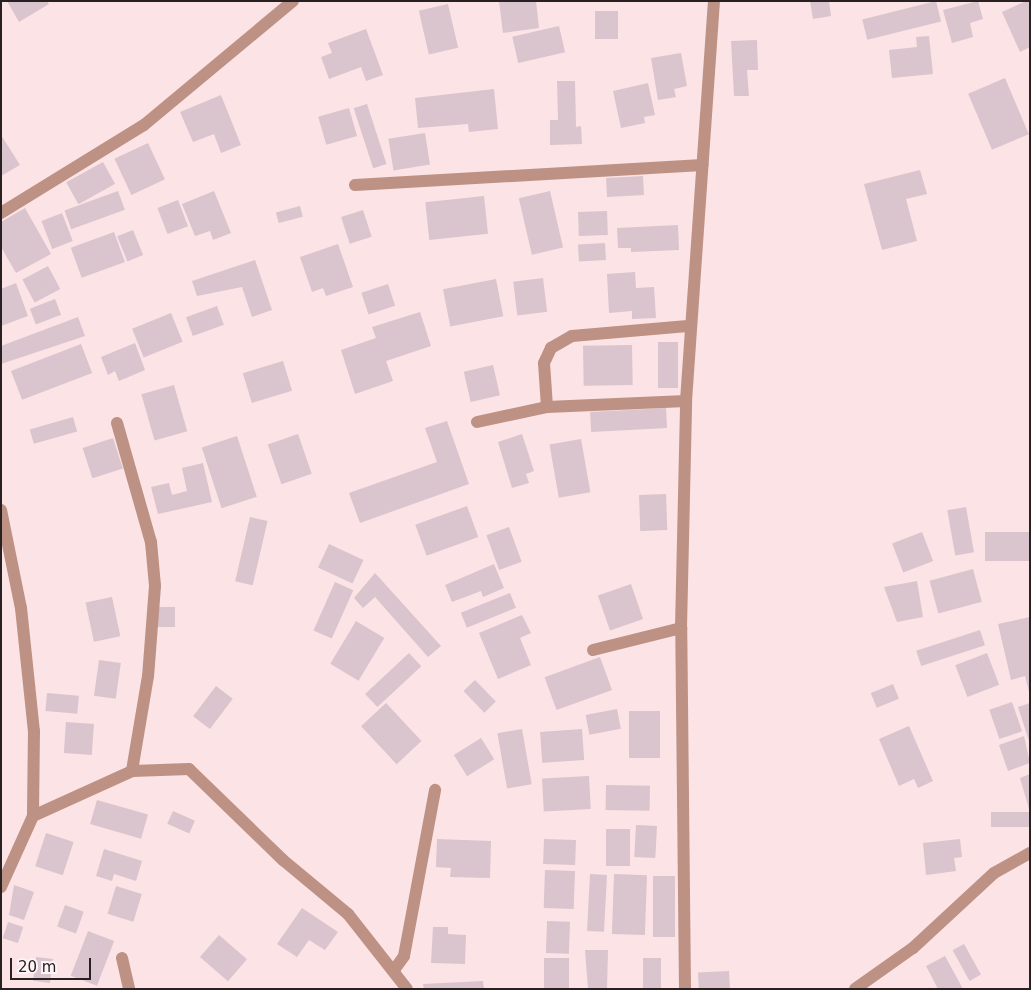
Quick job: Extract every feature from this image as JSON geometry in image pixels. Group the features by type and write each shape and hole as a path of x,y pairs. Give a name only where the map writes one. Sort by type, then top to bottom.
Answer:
{"street":[{"path":"685,989 681,628 688,326 714,1"},
{"path":"1,213 144,125 288,2"},
{"path":"355,185 702,165"},
{"path":"547,407 544,362 551,348 572,336 688,326"},
{"path":"477,422 547,407 686,401"},
{"path":"117,423 151,542 155,586 148,676 132,771"},
{"path":"1,510 21,608 31,702 33,816 1,886"},
{"path":"593,650 681,628"},
{"path":"33,816 132,771 189,769 283,860 348,914 394,970 407,989"},
{"path":"394,970 404,956 434,790"},
{"path":"855,989 913,948 994,873 1030,853"},
{"path":"122,958 129,989"}],"building":[{"path":"7,1 47,1 49,4 19,22"},
{"path":"499,1 536,1 539,28 503,33"},
{"path":"810,1 829,1 831,16 813,19"},
{"path":"936,1 941,21 867,40 862,19"},
{"path":"978,1 983,19 970,23 973,37 952,43 943,10"},
{"path":"1026,1 1030,2 1030,47 1020,52 1002,12"},
{"path":"448,4 458,48 429,55 419,11"},
{"path":"595,11 618,11 618,39 595,39"},
{"path":"559,26 565,52 518,63 512,37"},
{"path":"366,29 383,75 366,81 361,67 329,79 321,57 332,53 328,43"},
{"path":"929,36 933,74 892,78 889,50 917,47 916,37"},
{"path":"757,40 758,70 747,70 749,96 734,96 731,41"},
{"path":"681,53 687,86 674,89 676,97 658,100 651,58"},
{"path":"1005,78 1029,134 992,150 968,94"},
{"path":"557,81 575,81 576,127 581,126 582,144 550,145 550,120 558,120"},
{"path":"648,83 655,115 644,117 645,123 621,128 613,91"},
{"path":"494,89 498,129 469,132 468,124 418,128 415,98"},
{"path":"221,95 241,145 221,153 214,134 193,142 180,112"},
{"path":"367,104 386,164 373,168 354,108"},
{"path":"349,108 357,136 326,145 318,117"},
{"path":"425,133 430,165 393,170 388,139"},
{"path":"1,135 20,165 1,176"},
{"path":"148,143 165,179 131,195 114,159"},
{"path":"103,162 115,184 78,204 66,182"},
{"path":"920,170 927,194 906,199 917,241 882,250 864,184"},
{"path":"643,176 644,195 607,197 606,178"},
{"path":"118,191 125,210 71,229 64,210"},
{"path":"214,191 231,233 213,240 210,231 195,236 182,204"},
{"path":"550,191 563,248 532,255 519,198"},
{"path":"484,196 488,234 429,240 425,202"},
{"path":"178,200 188,226 167,234 157,208"},
{"path":"300,206 303,217 279,223 276,212"},
{"path":"25,208 51,254 16,273 1,247 1,222"},
{"path":"363,210 372,237 350,244 341,217"},
{"path":"607,211 608,235 579,236 578,212"},
{"path":"62,213 73,241 52,249 41,221"},
{"path":"678,225 679,250 631,252 631,248 618,248 617,228"},
{"path":"133,230 143,255 127,261 117,236"},
{"path":"114,232 125,262 82,278 71,248"},
{"path":"605,243 606,260 579,261 578,244"},
{"path":"338,244 353,287 326,296 323,288 312,292 300,257"},
{"path":"255,260 272,310 252,317 242,287 197,296 192,281"},
{"path":"48,266 60,289 35,303 22,280"},
{"path":"635,272 636,288 654,287 656,318 632,319 632,311 609,313 607,274"},
{"path":"543,278 547,312 517,315 513,282"},
{"path":"496,279 503,316 450,327 443,289"},
{"path":"16,283 28,316 1,326 1,289"},
{"path":"388,284 395,306 368,315 361,293"},
{"path":"55,299 61,315 36,325 30,309"},
{"path":"217,306 224,325 193,336 186,317"},
{"path":"420,312 431,346 386,361 393,381 355,394 341,350 376,338 372,327"},
{"path":"171,313 183,342 144,357 132,329"},
{"path":"78,317 85,336 1,364 1,346"},
{"path":"658,342 678,342 678,388 658,388"},
{"path":"135,343 145,370 119,381 115,371 108,375 101,357"},
{"path":"81,344 92,373 22,400 11,371"},
{"path":"632,345 633,385 584,386 583,346"},
{"path":"283,361 292,391 252,403 243,373"},
{"path":"493,365 500,395 471,402 464,372"},
{"path":"174,385 187,431 155,441 141,394"},
{"path":"666,408 667,428 591,432 590,412"},
{"path":"73,417 77,431 34,444 30,429"},
{"path":"447,421 469,484 360,523 349,493 437,462 425,428"},
{"path":"298,434 312,474 281,484 268,444"},
{"path":"522,434 534,471 526,474 529,483 512,488 498,442"},
{"path":"237,436 257,497 222,508 202,447"},
{"path":"113,438 123,468 92,478 83,448"},
{"path":"581,439 590,492 559,498 549,445"},
{"path":"203,463 212,502 158,514 151,487 169,483 172,495 187,491 182,468"},
{"path":"666,494 667,530 640,531 639,495"},
{"path":"467,506 478,537 427,556 415,525"},
{"path":"966,507 974,552 955,556 947,510"},
{"path":"250,517 268,521 253,585 235,581"},
{"path":"509,527 522,562 499,570 486,535"},
{"path":"922,532 933,561 903,572 892,543"},
{"path":"985,532 1030,532 1030,561 985,561"},
{"path":"329,544 363,560 352,584 318,568"},
{"path":"494,564 504,588 483,597 481,591 452,602 445,585"},
{"path":"973,569 982,602 938,613 930,581"},
{"path":"375,573 441,646 428,657 375,597 363,608 354,598"},
{"path":"917,581 923,617 897,622 884,587"},
{"path":"335,582 353,590 332,639 313,630"},
{"path":"631,584 643,619 610,630 598,595"},
{"path":"510,593 516,608 467,628 461,613"},
{"path":"112,597 120,636 94,642 86,603"},
{"path":"158,607 175,607 175,627 158,627"},
{"path":"522,615 531,633 520,638 531,665 498,679 479,633"},
{"path":"1030,617 1029,692 1025,676 1011,680 998,624"},
{"path":"356,621 384,638 359,681 330,664"},
{"path":"980,630 985,645 921,666 916,651"},
{"path":"409,653 421,666 377,707 365,694"},
{"path":"987,653 999,685 967,697 955,665"},
{"path":"600,657 612,690 557,710 545,677"},
{"path":"99,660 121,663 116,699 94,696"},
{"path":"475,680 496,702 484,713 463,691"},
{"path":"893,684 899,699 877,708 871,693"},
{"path":"216,686 233,699 210,729 193,716"},
{"path":"47,693 79,696 77,714 45,711"},
{"path":"1012,702 1022,731 999,739 989,710"},
{"path":"386,703 421,741 397,764 361,726"},
{"path":"1030,703 1030,741 1029,741 1018,707"},
{"path":"617,709 621,729 589,735 586,715"},
{"path":"629,711 660,711 660,758 629,758"},
{"path":"66,722 94,724 92,755 64,753"},
{"path":"909,726 933,781 918,788 914,779 899,786 879,739"},
{"path":"522,729 532,784 507,788 497,733"},
{"path":"582,729 584,760 542,763 540,732"},
{"path":"1024,736 1030,763 1008,771 999,745"},
{"path":"481,738 494,759 467,776 454,755"},
{"path":"1030,774 1030,809 1029,809 1020,778"},
{"path":"589,776 591,809 544,811 542,778"},
{"path":"606,785 650,786 650,811 606,810"},
{"path":"97,800 148,815 141,839 90,824"},
{"path":"173,811 195,821 189,834 167,824"},
{"path":"991,812 1030,812 1030,827 991,827"},
{"path":"636,825 657,826 655,858 634,857"},
{"path":"606,829 630,829 630,866 606,866"},
{"path":"46,833 74,842 63,875 35,866"},
{"path":"437,839 491,841 490,878 450,877 451,868 436,867"},
{"path":"544,839 576,840 575,865 543,864"},
{"path":"960,839 962,857 954,858 956,871 926,875 923,843"},
{"path":"104,849 142,861 136,881 114,874 112,881 96,876"},
{"path":"545,870 575,871 574,909 544,908"},
{"path":"590,874 607,875 604,932 587,931"},
{"path":"614,874 647,875 645,935 612,934"},
{"path":"653,876 675,876 675,937 653,937"},
{"path":"14,885 34,892 24,920 9,915"},
{"path":"116,886 142,894 133,922 108,914"},
{"path":"65,905 84,912 76,933 57,927"},
{"path":"302,908 338,932 325,950 309,940 297,957 277,944"},
{"path":"547,921 570,922 569,954 546,953"},
{"path":"8,922 23,927 18,943 3,938"},
{"path":"433,927 448,927 448,934 466,935 465,964 431,963"},
{"path":"88,931 114,941 97,986 71,976"},
{"path":"219,935 247,959 228,981 200,957"},
{"path":"964,944 981,975 970,981 953,950"},
{"path":"585,950 608,950 607,989 588,989"},
{"path":"945,956 963,989 938,989 926,966"},
{"path":"36,957 53,959 50,983 33,981"},
{"path":"544,958 569,958 569,989 544,989"},
{"path":"643,958 661,958 661,989 643,989"},
{"path":"729,971 730,989 699,989 698,973"},
{"path":"483,981 484,989 424,989 423,984"}]}
